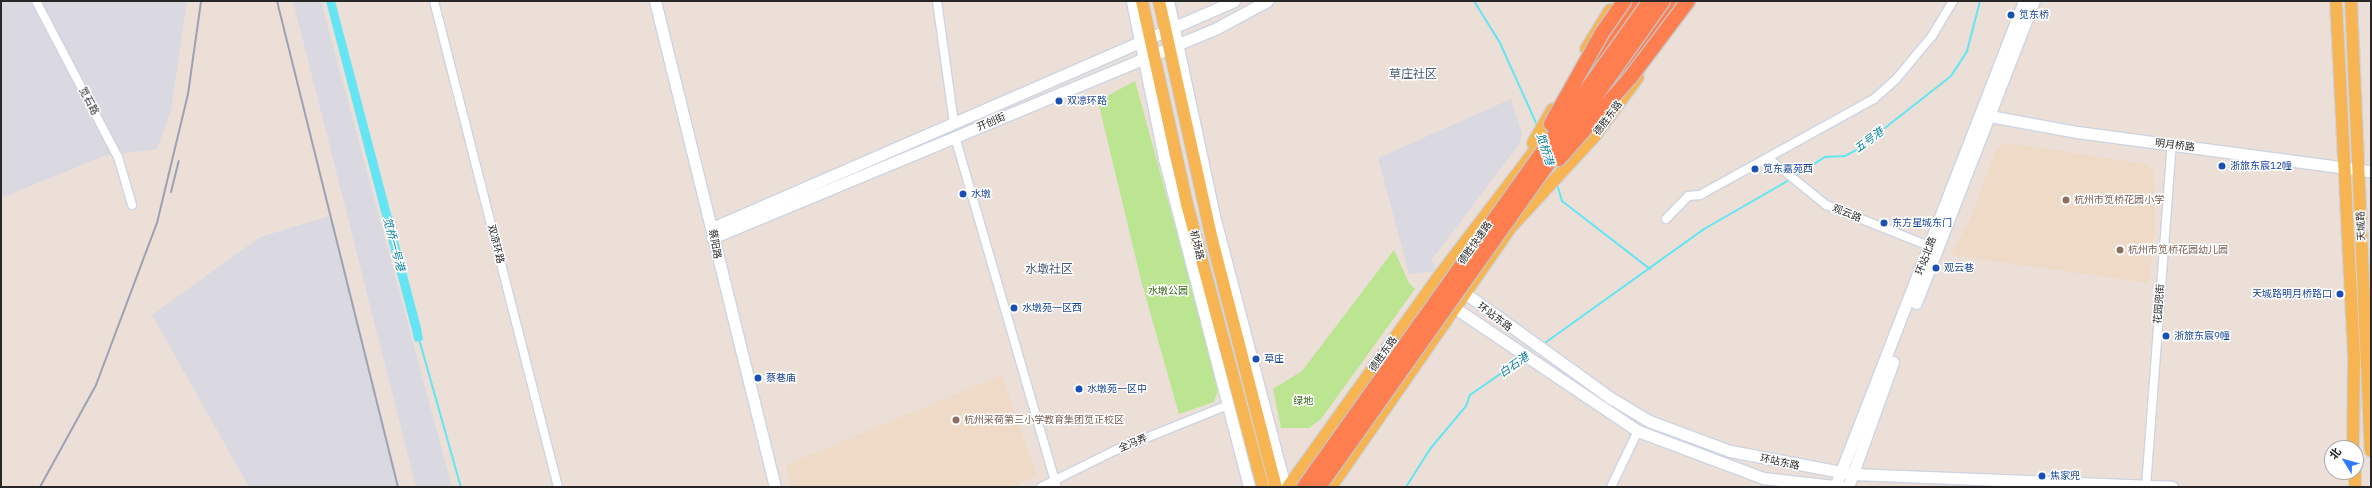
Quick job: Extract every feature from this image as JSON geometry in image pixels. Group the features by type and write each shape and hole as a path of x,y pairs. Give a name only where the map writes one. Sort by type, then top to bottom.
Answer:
{"highway":[{"path":"1534,186 1602,33 1624,1"},
{"path":"1582,88 1616,30 1637,1"},
{"name":"德胜快速路","path":"1304,487 1534,186 1650,1"},
{"name":"德胜快速路","path":"1319,487 1664,1"},
{"path":"1599,101 1642,50 1678,1"},
{"path":"1534,186 1607,106 1688,1"}],"main road":[{"name":"蔡阳路","path":"655,1 775,487"},
{"name":"机场路","path":"1132,1 1216,320 1263,487"},
{"name":"机场路","path":"1142,1 1143,42"},
{"name":"机场路","path":"1159,1 1169,30 1212,240 1276,487"},
{"name":"机场路","path":"1168,1 1169,30"},
{"name":"开创街","path":"712,233 954,124 1234,1"},
{"name":"开创街","path":"712,233 955,136 1172,45 1217,28 1267,1"},
{"name":"德胜东路","path":"1288,487 1428,290 1531,152 1549,123 1596,29 1616,1"},
{"name":"德胜东路","path":"1549,123 1582,88 1644,1"},
{"name":"德胜东路","path":"1331,487 1456,309 1512,225 1534,186 1560,156 1671,1"},
{"name":"德胜东路","path":"1534,186 1564,170 1598,131 1693,1"},
{"name":"环站北路","path":"1848,487 1933,248 1984,115 2024,1"},
{"name":"环站北路","path":"1984,115 2034,1"},
{"name":"天城路","path":"2336,1 2354,361 2354,440"},
{"name":"天城路","path":"2351,1 2371,452"},
{"name":"机场路","path":"1172,45 1214,216 1285,487"},
{"name":"机场路","path":"1147,56 1228,405 1249,487"},
{"name":"明月桥路","path":"1984,115 2172,145 2371,171"},
{"name":"环站北路","path":"1835,487 1839,472 1933,248"},
{"name":"环站东路","path":"1440,275 1562,366 1649,421 1730,451 1852,474 2172,487"},
{"name":"环站东路","path":"1428,290 1550,374 1638,431 1764,478 1835,487 1852,487"}],"street":[{"name":"笕石路","path":"36,1 118,157 132,205"},
{"name":"双凉环路","path":"434,1 558,487"},
{"path":"937,1 954,124"},
{"path":"1666,220 1688,196 1700,195 1874,99 1897,78 1932,36 1953,1"},
{"path":"955,136 1056,484"},
{"name":"花园兜街","path":"2146,486 2172,145"},
{"name":"观云路","path":"1768,158 1808,194 1826,205 1933,248"},
{"name":"全冯弄","path":"1041,487 1056,484 1116,450 1228,405"},
{"path":"1611,487 1638,431"}],"shaded area":[{"path":"1,1 187,1 171,110 157,149 104,156 1,198"},
{"path":"293,1 321,1 452,487 416,487"},
{"path":"1511,99 1522,134 1520,143 1432,259 1436,271 1409,274 1378,158"},
{"name":"杭州市笕桥花园小学","path":"2009,143 2146,164 2154,172 2155,227 2149,283 1951,255 1971,217 1994,155 1999,146"},
{"path":"330,216 399,487 249,487 152,315 260,237"},
{"name":"杭州采荷第三小学教育集团笕正校区","path":"1002,375 1037,476 1012,487 791,487 786,465"}],"green space":[{"name":"水墩公园","path":"1135,81 1219,387 1214,402 1179,414 1141,280 1098,101"},
{"name":"绿地","path":"1394,250 1409,283 1415,289 1321,419 1309,428 1281,428 1273,389 1302,371"}],"water":[{"path":"326,1 335,1 423,340 415,342"}],"waterway":[{"name":"笕桥港","path":"1474,1 1500,43 1538,127"},
{"name":"五号港","path":"1794,177 1825,157 1845,156 1858,149 1951,76 1967,51 1980,1"},
{"name":"五号港","path":"1542,345 1704,229 1791,179"},
{"name":"笕桥港","path":"1557,184 1562,201 1650,269"},
{"name":"笕桥一号港","path":"419,339 461,487"},
{"name":"白石港","path":"1406,487 1430,449 1466,406 1470,395 1523,358"}],"railway":[{"path":"40,487 96,385 157,223 188,94 201,1"},
{"path":"277,1 398,487"},
{"path":"171,192 179,161"}],"place":[{"name":"笕东桥","path":"2011,15"},
{"name":"双凉环路","path":"1059,101"},
{"name":"浙旅东宸12幢","path":"2222,166"},
{"name":"笕东嘉苑西","path":"1755,169"},
{"name":"水墩","path":"963,194"},
{"name":"杭州市笕桥花园小学","path":"2066,200"},
{"name":"东方星城东门","path":"1884,223"},
{"name":"杭州市笕桥花园幼儿园","path":"2120,250"},
{"name":"观云巷","path":"1936,268"},
{"name":"天城路明月桥路口","path":"2340,294"},
{"name":"水墩苑一区西","path":"1014,308"},
{"name":"浙旅东宸9幢","path":"2166,336"},
{"name":"草庄","path":"1256,359"},
{"name":"蔡巷庙","path":"758,378"},
{"name":"水墩苑一区中","path":"1079,389"},
{"name":"杭州采荷第三小学教育集团笕正校区","path":"956,420"},
{"name":"焦家兜","path":"2042,476"}],"district":[{"name":"草庄社区","path":"1413,74"},
{"name":"水墩社区","path":"1049,269"}]}
